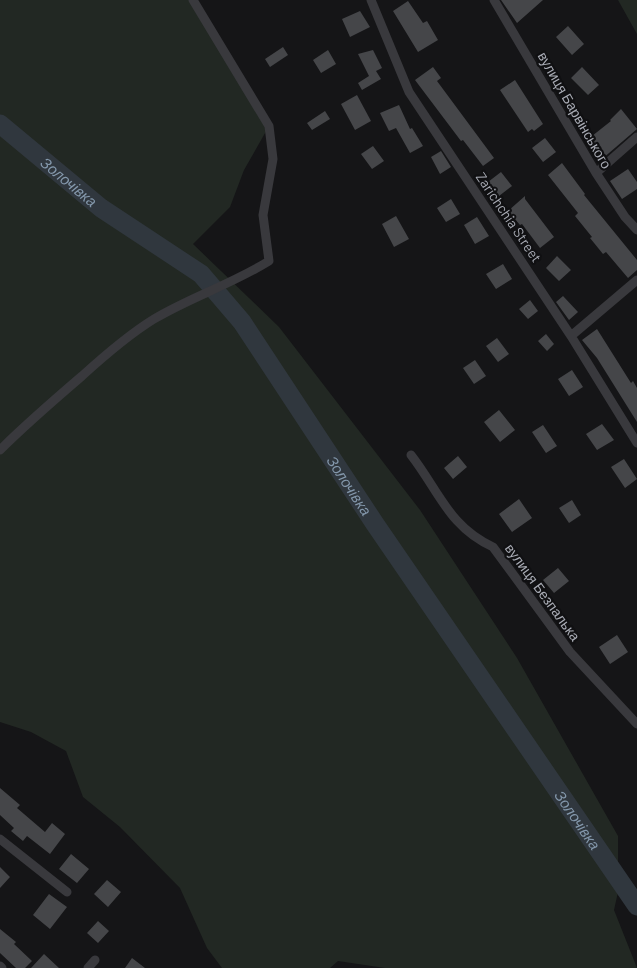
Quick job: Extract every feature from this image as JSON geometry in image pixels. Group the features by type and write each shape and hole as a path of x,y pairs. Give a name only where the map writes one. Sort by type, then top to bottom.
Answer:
{"street":[{"path":"0,450 26,424 108,353 153,320 199,296 243,277 269,261 263,215 273,159 269,126 193,0"},
{"name":"Zarichchia Street","path":"371,0 409,92 571,336 637,442"},
{"name":"вулиця Барвінського","path":"494,0 596,173 625,217 637,230"},
{"path":"596,173 637,137"},
{"path":"571,336 637,280"},
{"name":"вулиця Безпалька","path":"411,454 428,477 450,514 475,539 493,547 570,652 637,724"},
{"path":"0,839 67,892"},
{"path":"88,968 95,960"}],"shaded area":[{"path":"0,0 193,0 269,126 244,170 230,207 193,244 279,327 420,510 517,658 618,836 618,892 614,910 637,968 385,968 338,961 330,968 222,968 207,948 180,888 120,827 83,797 66,751 31,732 0,722"},
{"path":"618,0 637,0 637,34"}],"building":[{"path":"501,0 543,0 517,23"},
{"path":"408,1 423,23 427,21 438,40 418,52 393,11"},
{"path":"360,11 370,27 350,37 342,19"},
{"path":"568,26 584,44 572,55 556,37"},
{"path":"283,47 288,55 270,67 265,59"},
{"path":"328,50 336,64 321,73 313,60"},
{"path":"373,50 382,68 376,71 381,79 362,90 358,83 369,76 358,54"},
{"path":"433,67 441,78 437,81 494,158 483,166 463,140 461,141 415,80"},
{"path":"582,67 599,85 588,95 571,78"},
{"path":"515,80 543,124 534,131 532,129 528,132 500,90"},
{"path":"357,95 371,121 355,130 341,104"},
{"path":"399,105 410,129 412,128 423,146 410,153 396,128 389,131 380,113"},
{"path":"621,109 637,129 602,159 587,140 611,121"},
{"path":"325,111 330,119 312,130 307,123"},
{"path":"545,138 556,152 543,162 532,148"},
{"path":"373,146 384,161 372,169 361,154"},
{"path":"441,151 451,167 440,174 431,157"},
{"path":"562,163 584,195 637,260 637,270 628,278 606,252 603,254 590,238 592,237 575,216 578,213 548,175"},
{"path":"628,169 637,182 637,189 622,199 610,181"},
{"path":"501,172 512,186 499,196 488,182"},
{"path":"525,196 525,199 554,237 540,248 522,224 520,225 508,211"},
{"path":"451,199 460,214 446,222 437,208"},
{"path":"396,216 409,239 394,247 382,224"},
{"path":"477,217 489,236 475,244 464,225"},
{"path":"557,256 571,270 559,281 546,268"},
{"path":"503,264 512,279 496,289 486,274"},
{"path":"563,296 578,312 569,320 556,302"},
{"path":"530,300 538,311 528,319 519,309"},
{"path":"597,329 631,383 633,381 637,388 637,422 597,358 582,340"},
{"path":"546,334 554,344 547,351 538,341"},
{"path":"497,338 509,354 498,362 486,346"},
{"path":"475,360 486,376 474,384 463,368"},
{"path":"572,370 583,387 569,396 558,379"},
{"path":"499,410 515,430 500,442 484,422"},
{"path":"602,424 614,440 597,450 586,434"},
{"path":"543,425 557,446 546,453 532,432"},
{"path":"458,456 467,467 453,479 444,468"},
{"path":"624,459 637,479 625,488 611,467"},
{"path":"519,499 532,518 512,532 499,514"},
{"path":"572,500 581,515 569,523 559,508"},
{"path":"558,568 569,581 554,593 543,580"},
{"path":"617,635 628,652 610,664 599,647"},
{"path":"0,788 20,805 17,808 45,832 52,823 65,834 50,854 27,836 23,841 11,831 14,828 0,815"},
{"path":"71,854 89,869 77,883 59,869"},
{"path":"0,867 10,877 0,888"},
{"path":"107,880 121,892 108,907 94,894"},
{"path":"49,894 67,907 50,929 33,915"},
{"path":"98,921 109,931 98,943 87,933"},
{"path":"0,929 16,942 14,944 32,961 25,968 16,968 0,953"},
{"path":"44,954 59,968 31,968"},
{"path":"132,958 145,968 125,968"}],"waterway":[{"name":"Золочівка","path":"0,124 101,208 201,274 242,322 375,524 637,906"}]}
